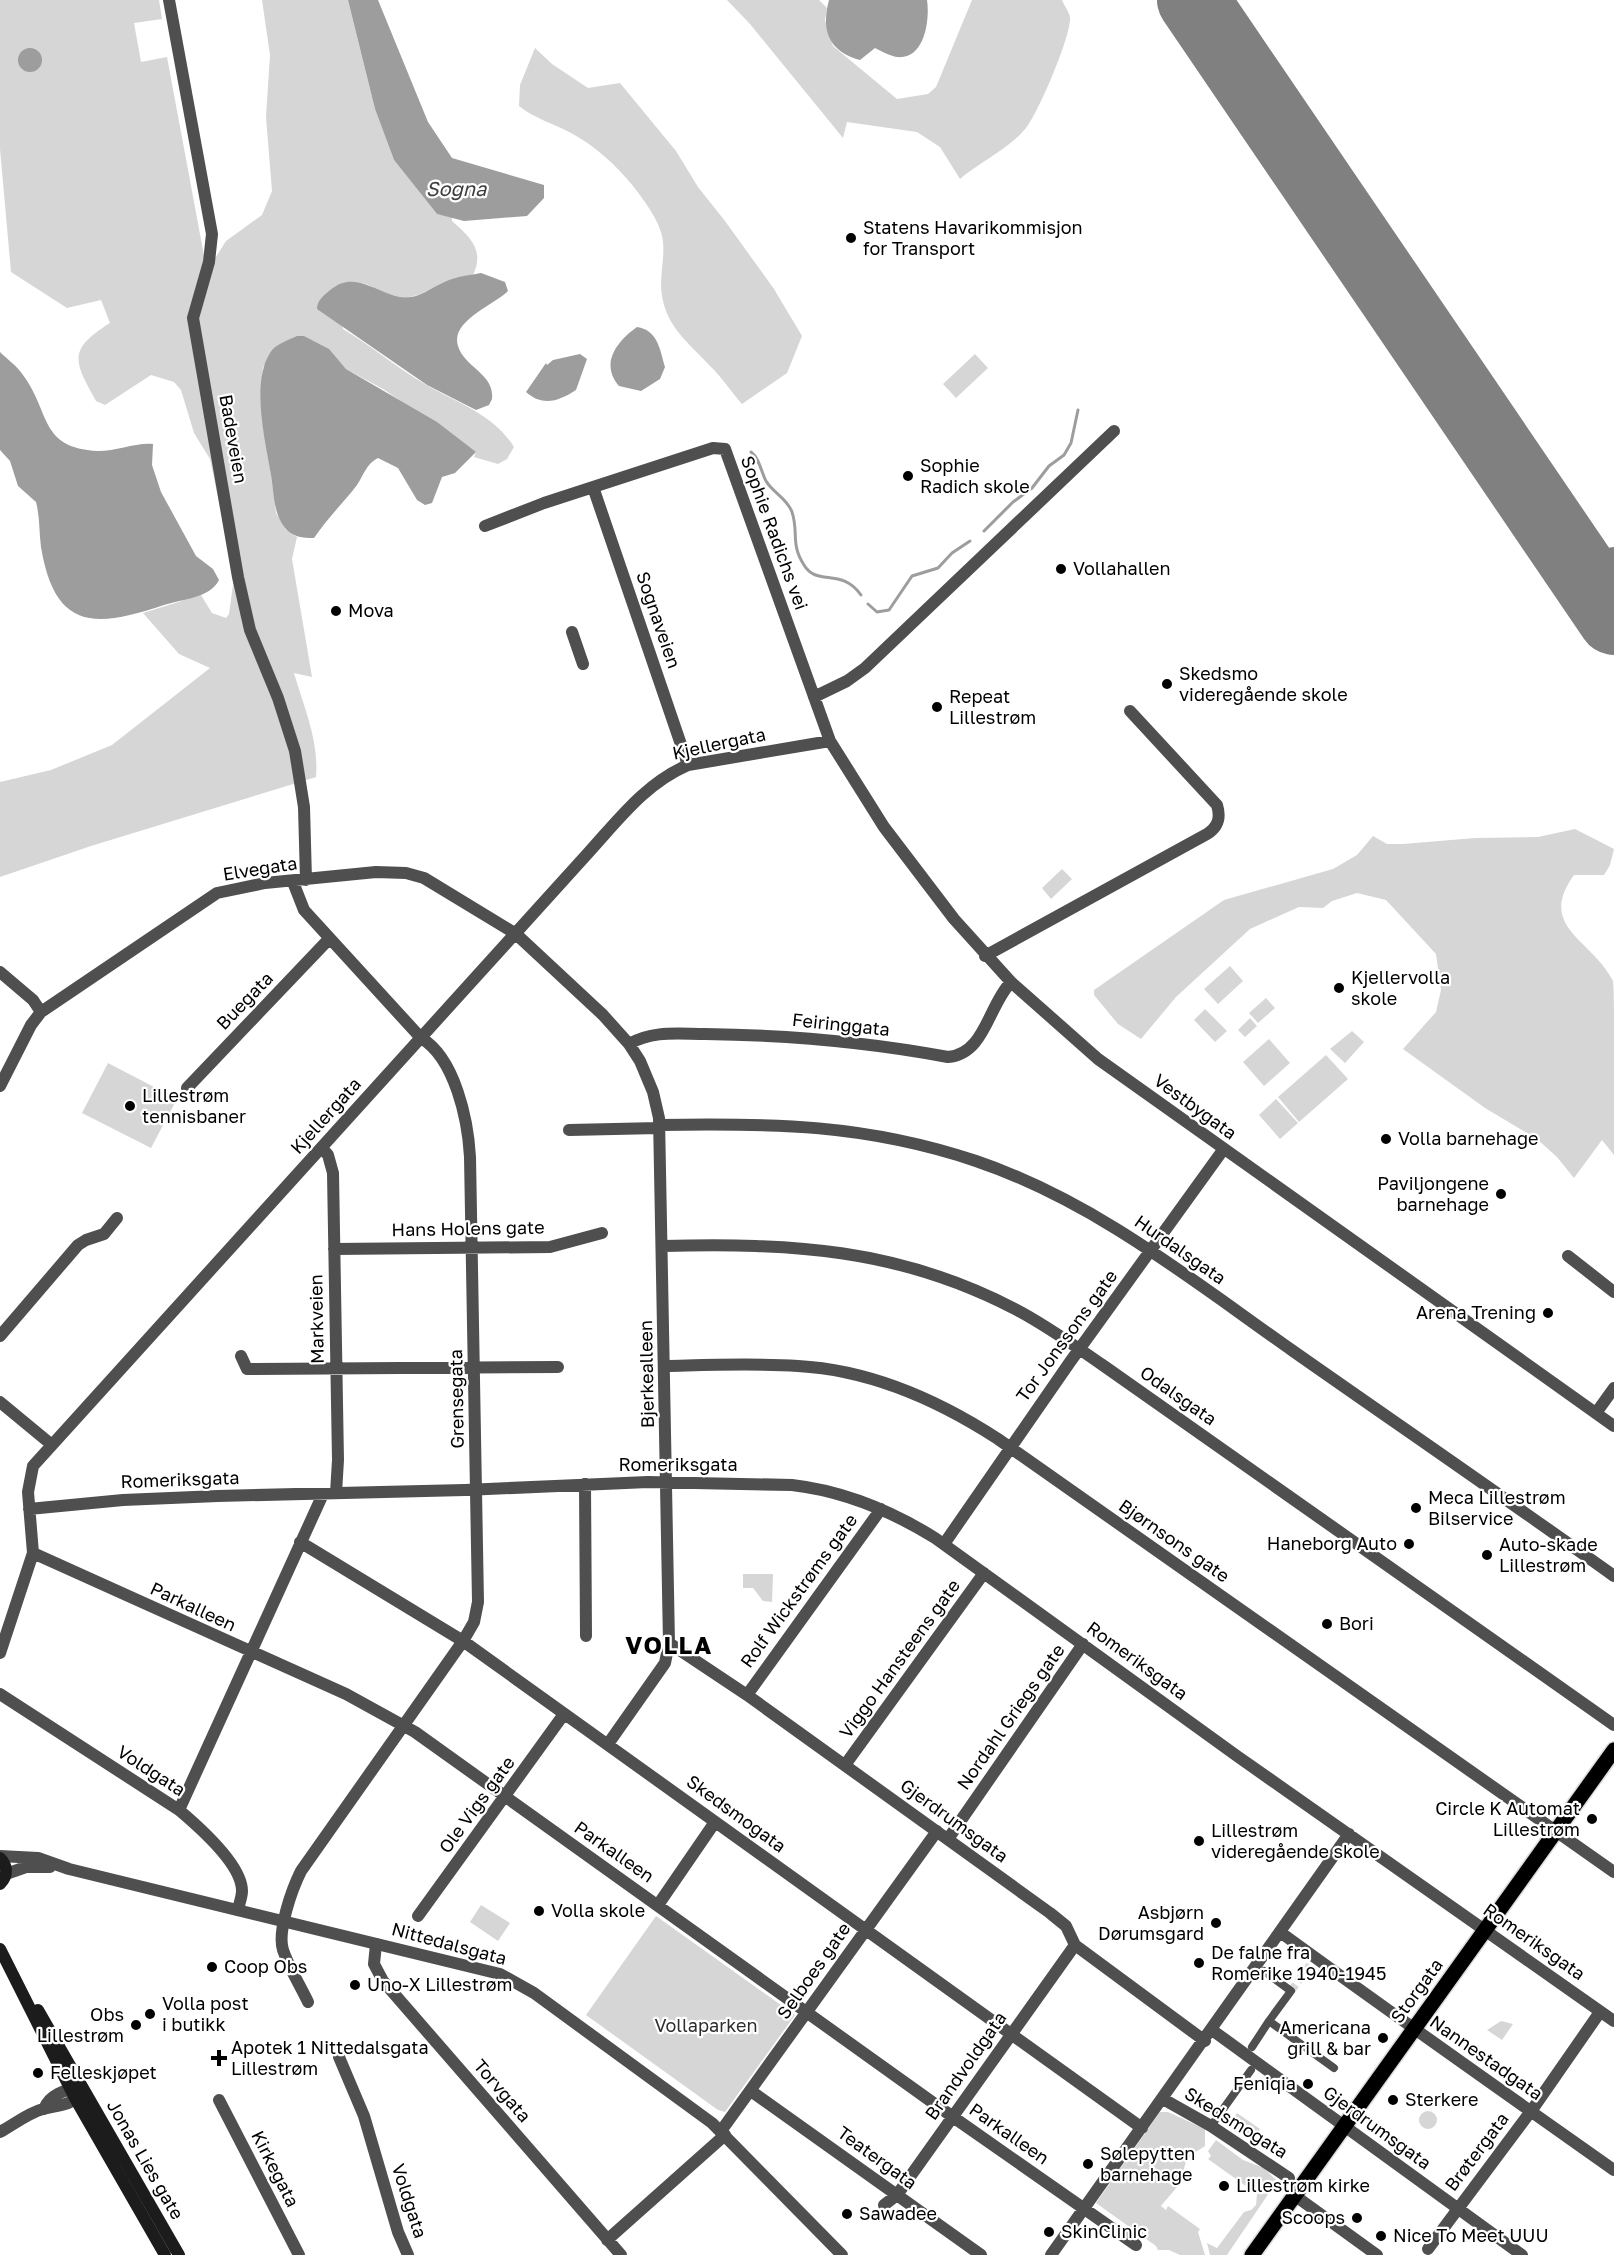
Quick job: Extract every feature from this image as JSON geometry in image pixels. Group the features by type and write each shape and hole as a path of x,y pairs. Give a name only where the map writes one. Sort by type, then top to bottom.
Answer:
{"main road":[{"name":"Storgata","path":"1252,2255 1614,1750"},
{"path":"0,1857 4,1863 3,1879"},
{"name":"Jonas Lies gate","path":"0,1949 22,1991 39,2012 76,2092 165,2255"},
{"name":"Jonas Lies gate","path":"76,2092 179,2255"}],"street":[{"name":"Badeveien","path":"169,0 212,234 209,262 193,318 238,577 250,630 278,698 295,751 304,807 299,881"},
{"path":"814,697 847,681 865,668 1114,431"},
{"name":"Sophie Radichs vei","path":"485,526 593,487 713,448 725,449 830,741"},
{"name":"Sognaveien","path":"593,487 688,765"},
{"path":"572,632 583,664"},
{"path":"986,957 1207,834 1217,825 1219,812 1217,805 1130,711"},
{"name":"Kjellergata","path":"0,1653 33,1553 28,1479 33,1466 636,801 667,774 688,765 830,741"},
{"name":"Vestbygata","path":"830,741 919,875 986,957 1098,1059 1614,1426"},
{"name":"Elvegata","path":"0,1086 31,1025 41,1012 217,893 241,886 376,872 406,873 424,878 516,934"},
{"name":"Grensegata","path":"286,1916 301,1871 464,1641 474,1622 478,1602 470,1144 465,1112 434,1046 421,1038 304,910 299,881"},
{"name":"Bjerkealleen","path":"516,934 603,1015 629,1044 649,1080 659,1127 669,1643 664,1663 608,1744"},
{"name":"Buegata","path":"187,1088 329,939"},
{"path":"0,972 33,1000 41,1012"},
{"name":"Feiringgata","path":"629,1044 642,1036 658,1034 737,1034 867,1044 948,1058 957,1056 972,1047 999,998 1011,982"},
{"name":"Hurdalsgata","path":"659,1127 811,1126 924,1146 977,1162 1047,1190 1094,1215 1150,1251 1614,1576"},
{"path":"569,1130 659,1127"},
{"name":"Markveien","path":"322,1148 328,1155 333,1173 338,1460 336,1493"},
{"name":"Tor Jonssons gate","path":"944,1544 1079,1349 1223,1150"},
{"path":"0,1336 78,1245 104,1234 117,1218"},
{"name":"Hans Holens gate","path":"334,1249 550,1246 602,1233"},
{"name":"Odalsgata","path":"663,1246 787,1246 845,1252 892,1262 949,1280 997,1300 1079,1349 1614,1725"},
{"path":"1568,1256 1614,1292"},
{"path":"241,1356 247,1369 558,1367"},
{"name":"Bjørnsons gate","path":"665,1366 799,1366 863,1376 895,1386 949,1409 1010,1447 1614,1872"},
{"path":"1596,1413 1614,1388"},
{"path":"0,1402 52,1445"},
{"name":"Romeriksgata","path":"29,1509 123,1500 585,1484 666,1482 814,1487 881,1509 912,1524 944,1544 1614,2021"},
{"path":"585,1484 586,1636"},
{"path":"178,1810 323,1494"},
{"name":"Rolf Wickstrøms gate","path":"747,1695 881,1509"},
{"name":"Skedsmogata","path":"300,1542 464,1641 1142,2128"},
{"name":"Parkalleen","path":"33,1553 346,1695 404,1725 1136,2246"},
{"name":"Viggo Hansteens gate","path":"845,1766 984,1573"},
{"name":"Gjerdrumsgata","path":"669,1643 747,1695 1066,1926 1074,1945 1204,2041"},
{"name":"Nordahl Griegs gate","path":"948,1839 1083,1644"},
{"name":"Voldgata","path":"0,1694 178,1810 201,1828 235,1871 242,1891 238,1910"},
{"name":"Ole Vigs gate","path":"418,1916 564,1714"},
{"path":"658,1905 715,1822"},
{"name":"Selboes gate","path":"607,2240 723,2133 937,1832"},
{"path":"1051,2255 1349,1834"},
{"name":"Nittedalsgata","path":"0,1857 38,1858 63,1867 238,1910 286,1916 376,1944 476,1967 512,1980 534,1992 683,2100 723,2133 836,2253"},
{"name":"Nittedalsgata","path":"3,1879 26,1867 63,1867"},
{"path":"286,1916 282,1948 308,2002"},
{"name":"Nannestadgata","path":"1280,1932 1614,2170"},
{"name":"Torvgata","path":"376,1944 374,1965 383,1981 621,2255"},
{"name":"Brandvoldgata","path":"884,2205 897,2194 1074,1945"},
{"path":"1252,2047 1291,1991 1264,1971"},
{"name":"Brøtergata","path":"1426,2252 1530,2112 1600,2012"},
{"path":"1269,2021 1334,2068"},
{"name":"Gjerdrumsgata","path":"1212,2030 1522,2255"},
{"name":"Voldgata","path":"339,2057 364,2116 406,2254"},
{"path":"1211,2126 1251,2070"},
{"name":"Teatergata","path":"751,2091 981,2255"},
{"path":"0,2132 44,2109 46,2102 76,2092"},
{"name":"Skedsmogata","path":"1163,2099 1211,2126 1289,2178"},
{"name":"Kirkegata","path":"219,2100 299,2255"},
{"path":"1294,2195 1377,2255"}],"green space":[{"path":"0,0 159,0 162,19 134,23 141,62 167,57 205,261 212,263 226,241 262,215 272,191 266,117 270,55 262,0 348,0 375,109 394,160 437,214 452,217 452,221 474,245 477,258 473,275 444,282 414,296 392,295 364,284 347,283 335,286 343,329 428,386 486,418 506,436 514,447 507,459 498,464 474,457 476,452 383,389 346,369 338,360 263,367 261,399 276,513 286,530 297,537 292,559 312,677 294,673 313,737 316,777 91,846 0,877 0,782 51,770 112,745 210,668 179,654 143,613 201,595 212,613 226,618 229,614 233,585 232,565 210,459 194,433 181,390 174,382 151,375 105,405 96,401 79,366 79,357 87,341 110,323 101,300 67,308 11,272 0,149"},
{"path":"727,0 819,0 827,8 825,20 833,46 897,99 928,94 936,87 972,0 1062,0 1070,17 1066,40 1053,74 1026,128 1012,142 960,179 940,147 917,132 847,122 843,138 750,24"},
{"path":"535,48 552,64 588,88 620,83 676,151 698,187 774,289 802,336 787,373 742,404 672,323 664,305 661,288 662,235 652,213 627,178 597,150 580,138 519,106 520,85"},
{"path":"975,354 988,368 956,398 943,384"},
{"path":"1575,829 1614,849 1610,865 1604,875 1574,875 1564,893 1561,908 1564,921 1604,967 1613,981 1614,1155 1602,1140 1574,1178 1557,1157 1537,1139 1485,1108 1403,1049 1436,1012 1441,990 1436,954 1386,900 1357,893 1332,901 1323,908 1299,907 1250,929 1176,997 1141,1039 1118,1024 1094,995 1094,990 1224,900 1333,869 1357,855 1373,836 1387,844 1403,844 1475,838 1538,837"},
{"path":"1062,869 1072,879 1051,899 1042,888"},
{"path":"1230,966 1243,981 1218,1004 1204,989"},
{"path":"1266,998 1275,1008 1258,1023 1249,1013"},
{"path":"1205,1009 1227,1031 1215,1042 1194,1020"},
{"path":"1250,1018 1257,1026 1245,1037 1238,1030"},
{"path":"1352,1031 1364,1042 1345,1063 1330,1049"},
{"path":"1269,1039 1290,1063 1264,1086 1243,1062"},
{"path":"1326,1055 1348,1079 1299,1122 1278,1097"},
{"name":"Lillestrøm tennisbaner","path":"108,1063 177,1099 151,1148 82,1113"},
{"path":"1276,1099 1298,1123 1280,1139 1259,1115"},
{"path":"743,1574 773,1574 772,1602 763,1601 753,1588 743,1588"},
{"path":"481,1905 510,1923 498,1941 470,1922"},
{"name":"Vollaparken","path":"656,1916 795,2015 725,2112 718,2110 586,2015"},
{"path":"1501,2021 1513,2024 1502,2040 1487,2030"},
{"path":"1428,2111 1434,2114 1437,2120 1434,2126 1428,2129 1422,2126 1419,2120 1422,2114"},
{"path":"1160,2112 1168,2112 1205,2129 1205,2146 1187,2160 1180,2182 1161,2206 1166,2210 1168,2206 1200,2229 1198,2232 1205,2255 1180,2255 1169,2250 1158,2250 1156,2246 1096,2203"},
{"path":"1237,2113 1260,2129 1252,2141 1229,2125"},
{"path":"1216,2140 1243,2160 1264,2168 1277,2181 1227,2255 1210,2255 1207,2243 1217,2248 1244,2212 1256,2205 1257,2194 1208,2159 1211,2156 1208,2151"}],"water":[{"name":"Sogna","path":"348,0 378,0 428,122 452,158 544,185 544,198 527,216 464,221 437,214 394,160 375,109"},
{"path":"829,0 927,0 928,17 924,37 914,52 906,56 897,57 875,48 860,60 849,56 834,45 827,30"},
{"path":"30,48 39,51 42,60 39,69 30,72 21,69 18,60 21,51"},
{"path":"481,273 505,282 508,291 467,321 457,337 461,353 484,377 492,390 489,405 476,410 427,385 317,309 323,297 340,284 362,283 405,297 416,296 453,279"},
{"path":"637,327 654,336 665,367 660,379 641,391 619,386 611,370 613,354 617,346"},
{"path":"297,336 304,336 329,349 346,369 437,422 476,452 455,473 442,477 432,503 425,505 417,500 398,468 378,458 368,466 357,485 314,538 294,535 285,528 278,516 275,503 263,429 261,380 264,365 272,350"},
{"path":"0,352 23,375 49,426 65,443 98,451 153,444 152,465 161,492 196,556 213,569 219,580 215,586 195,597 139,613 98,619 82,616 68,608 56,595 47,575 36,502 18,486 10,461 0,450"},
{"path":"580,354 587,359 576,390 551,401 539,400 526,392 546,363 547,365 553,360"}],"waterway":[{"path":"984,531 1013,502 1032,488 1049,466 1064,455 1071,443 1078,410"},
{"path":"751,452 769,485 790,507 794,519 797,550 804,565 816,575 845,582 861,595"},
{"path":"868,604 877,612 889,610 912,576 938,568 952,553 970,541"}],"taxiway":[{"path":"1568,551 1589,565 1614,561"},
{"path":"1604,605 1599,581 1602,572 1611,562"}],"runway":[{"path":"1193,0 1614,619"}],"tunnel":[{"path":"1291,1991 1310,1965"}],"place":[{"name":"Statens Havarikommisjon for Transport","path":"851,238"},
{"name":"Sophie Radich skole","path":"908,476"},
{"name":"Vollahallen","path":"1061,569"},
{"name":"Mova","path":"336,611"},
{"name":"Skedsmo videregående skole","path":"1167,684"},
{"name":"Repeat Lillestrøm","path":"937,707"},
{"name":"Kjellervolla skole","path":"1339,988"},
{"name":"Lillestrøm tennisbaner","path":"130,1106"},
{"name":"Volla barnehage","path":"1386,1139"},
{"name":"Paviljongene barnehage","path":"1501,1194"},
{"name":"Arena Trening","path":"1548,1313"},
{"name":"Meca Lillestrøm Bilservice","path":"1416,1508"},
{"name":"Haneborg Auto","path":"1409,1544"},
{"name":"Auto-skade Lillestrøm","path":"1487,1555"},
{"name":"Bori","path":"1327,1624"},
{"name":"Circle K Automat Lillestrøm","path":"1592,1819"},
{"name":"Lillestrøm videregående skole","path":"1199,1841"},
{"name":"Volla skole","path":"539,1911"},
{"name":"Asbjørn Dørumsgard","path":"1216,1923"},
{"name":"De falne fra Romerike 1940-1945","path":"1199,1963"},
{"name":"Coop Obs","path":"212,1967"},
{"name":"Uno-X Lillestrøm","path":"355,1985"},
{"name":"Volla post i butikk","path":"150,2014"},
{"name":"Obs Lillestrøm","path":"136,2025"},
{"name":"Americana grill & bar","path":"1383,2038"},
{"name":"Apotek 1 Nittedalsgata Lillestrøm","path":"219,2058"},
{"name":"Felleskjøpet","path":"38,2073"},
{"name":"Feniqia","path":"1308,2084"},
{"name":"Sterkere","path":"1393,2100"},
{"name":"Sølepytten barnehage","path":"1088,2164"},
{"name":"Lillestrøm kirke","path":"1224,2186"},
{"name":"Sawadee","path":"847,2214"},
{"name":"Scoops","path":"1357,2218"},
{"name":"SkinClinic","path":"1049,2232"},
{"name":"Nice To Meet UUU","path":"1381,2236"}],"district":[{"name":"VOLLA","path":"669,1646"}]}
